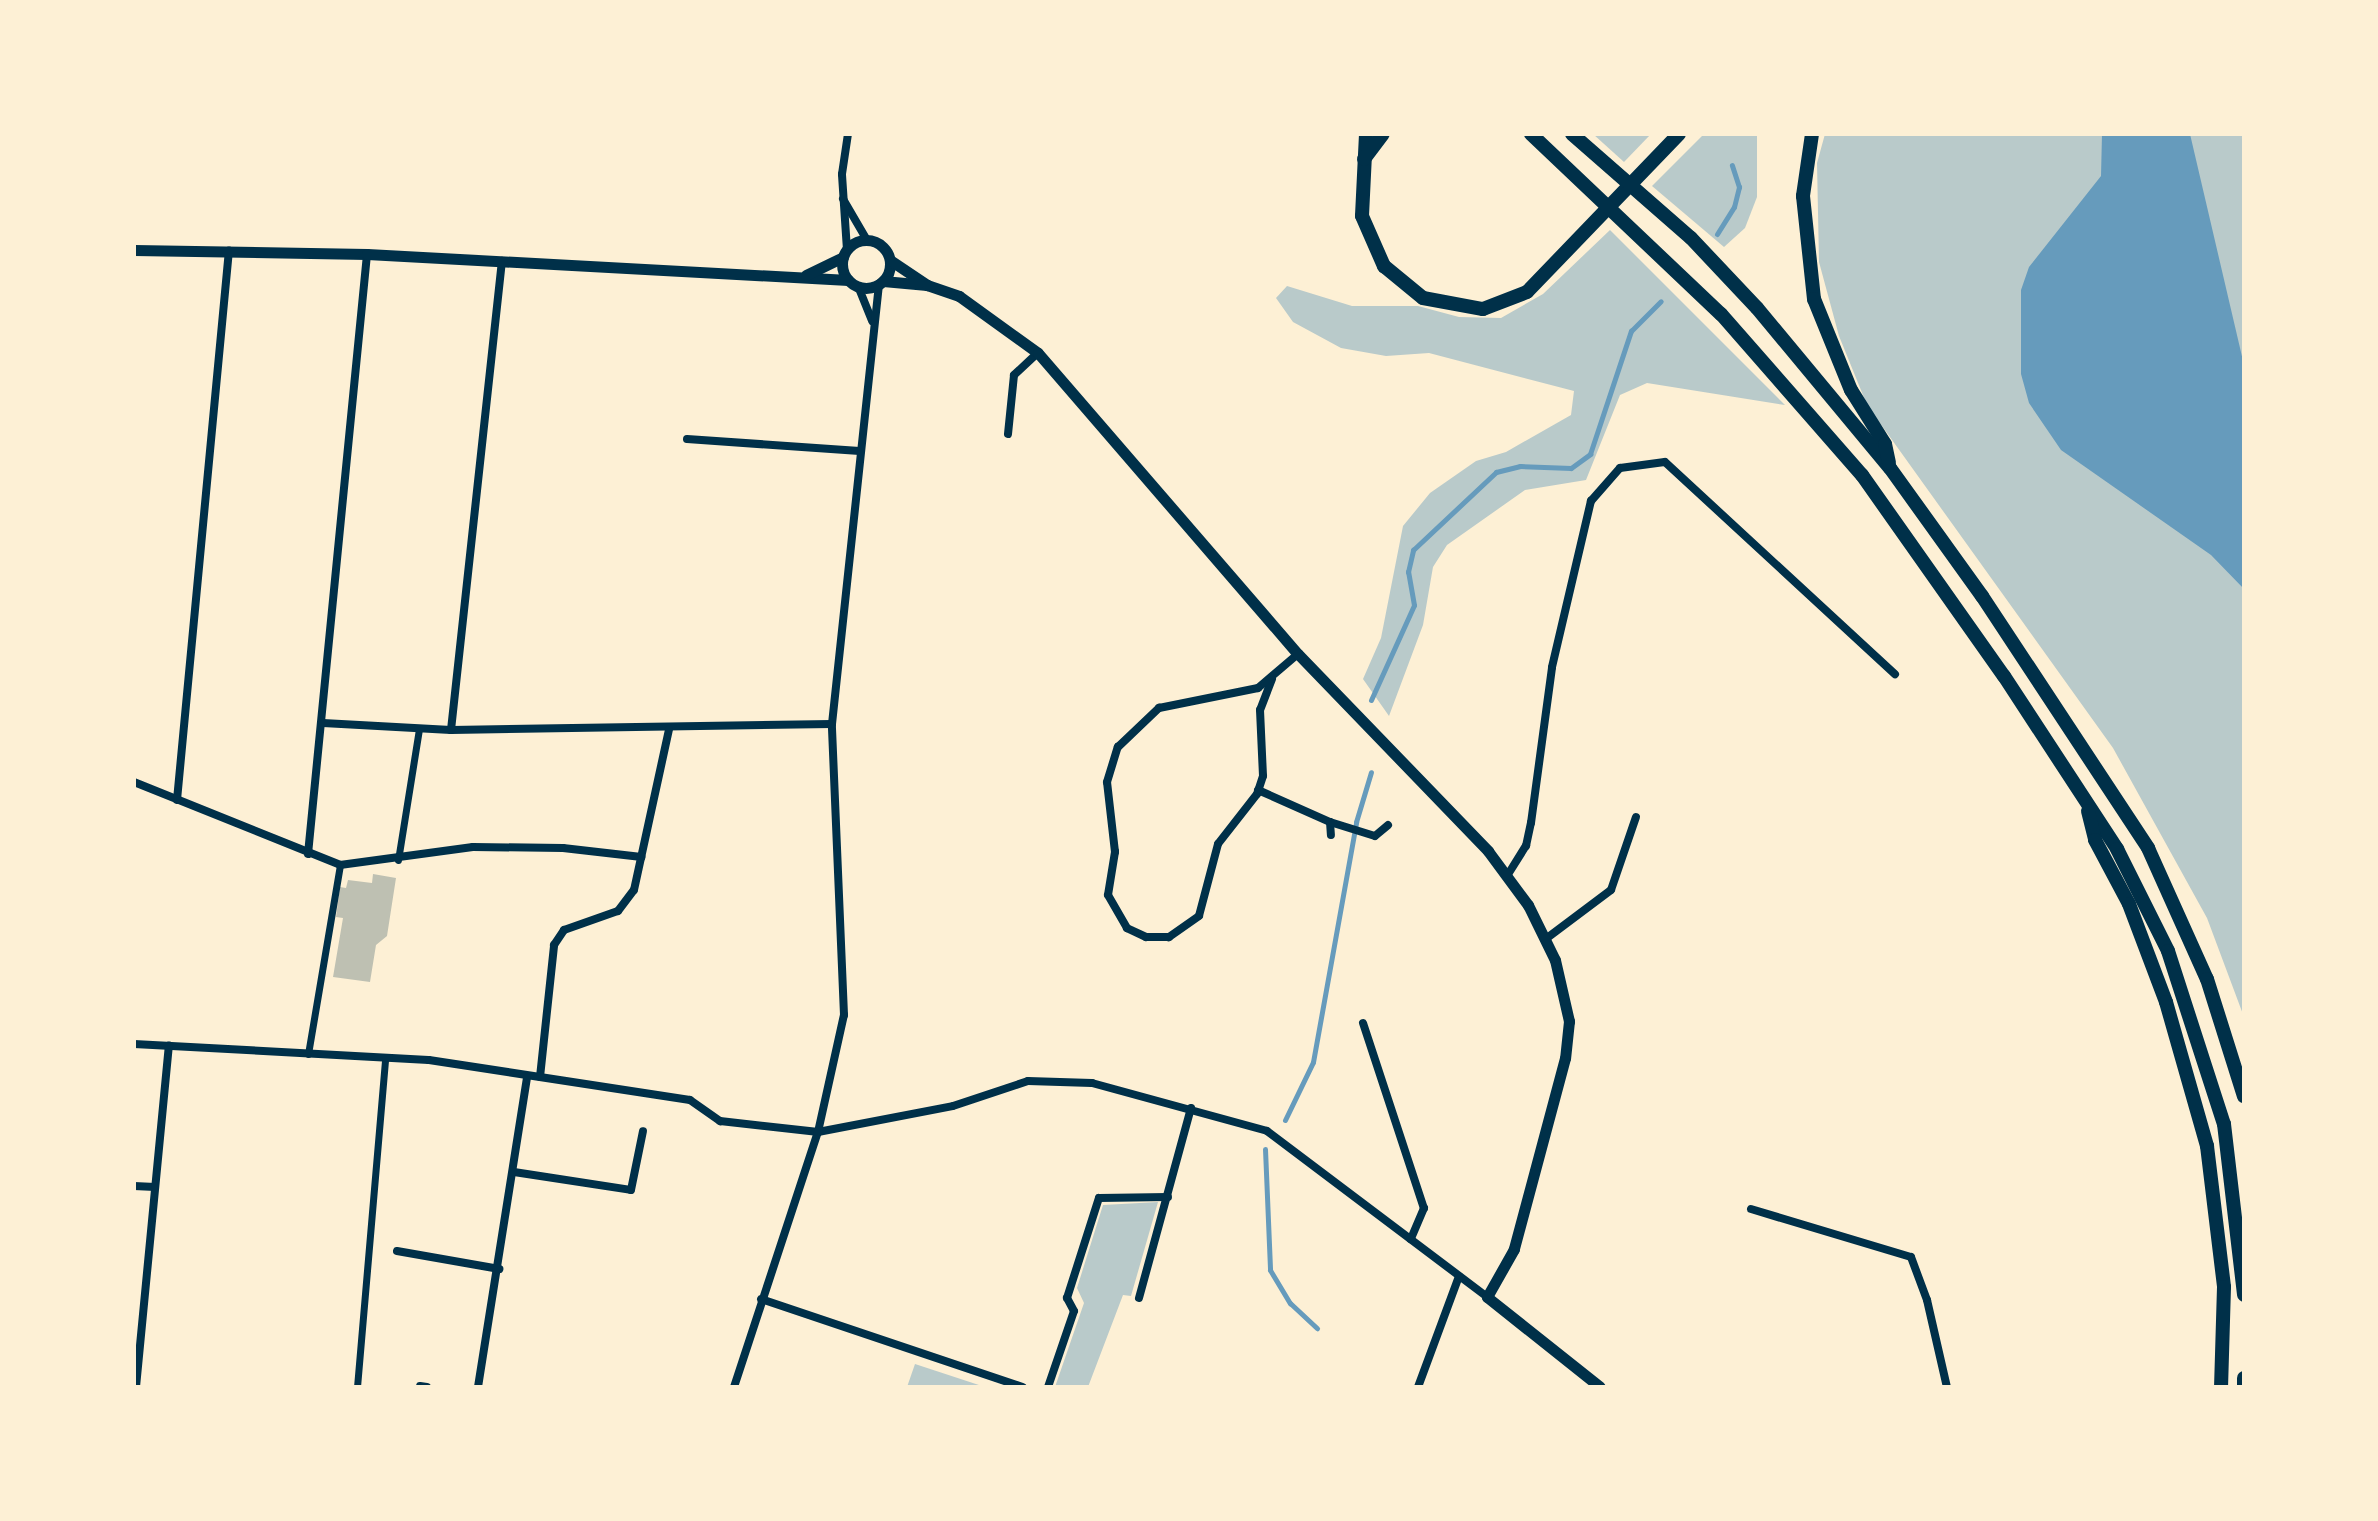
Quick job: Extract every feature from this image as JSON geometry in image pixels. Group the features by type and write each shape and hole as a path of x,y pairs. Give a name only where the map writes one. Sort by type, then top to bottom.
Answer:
{"highway":[{"path":"1366,134 1362,162 1362,216 1370,241 1405,288 1442,305 1483,309 1511,302 1542,278 1679,134"},
{"path":"1362,162 1383,134"},
{"path":"1520,134 1552,152"},
{"path":"1531,134 1721,314 1862,475 2085,799 2143,900 2188,1003 2224,1124 2244,1295"},
{"path":"1572,134 1691,238 1811,370 1890,468 2086,750 2148,848 2179,913 2244,1096"},
{"path":"1812,134 1803,196 1814,299 1851,390 1885,444 1890,468"},
{"path":"2085,799 2095,840 2129,904 2166,1002 2207,1146 2224,1287 2221,1387"},
{"path":"2244,1378 2244,1387"}],"street":[{"path":"848,134 843,198 845,254 853,283 872,322"},
{"path":"843,198 867,240 882,246 890,260 927,285 987,312 1038,353 1298,654 1507,876 1547,938 1569,1021 1565,1058 1514,1249 1487,1297"},
{"path":"806,275 867,240"},
{"path":"134,250 367,254 806,275 853,283 927,285"},
{"path":"177,800 229,250"},
{"path":"308,854 367,254"},
{"path":"734,1387 818,1132 844,1015 832,724 872,322 890,260"},
{"path":"451,730 502,261"},
{"path":"1008,434 1014,375 1038,353"},
{"path":"687,439 860,451"},
{"path":"1507,876 1526,846 1552,667 1591,501 1620,468 1665,462 1895,674"},
{"path":"1272,679 1260,710 1264,754 1258,790 1218,844 1199,916 1169,937 1146,937 1127,928 1108,895 1115,852 1107,782 1118,747 1159,708 1243,694 1272,679 1298,654"},
{"path":"323,723 451,730 669,730 832,724"},
{"path":"398,860 419,729"},
{"path":"540,1077 554,945 564,930 618,911 634,890 669,730"},
{"path":"134,782 340,865 365,865 473,847 563,848 641,857"},
{"path":"1258,790 1362,833 1375,836 1388,825"},
{"path":"1547,938 1611,890 1636,817"},
{"path":"1330,822 1331,835"},
{"path":"308,1054 340,865"},
{"path":"1363,1023 1424,1208 1411,1239"},
{"path":"134,1044 385,1058 527,1078 540,1077 690,1100 720,1121 818,1132 953,1106 1048,1078 1092,1083 1267,1131 1487,1297 1600,1387"},
{"path":"136,1387 138,1314 169,1046"},
{"path":"357,1387 385,1058"},
{"path":"478,1387 527,1078"},
{"path":"1139,1298 1191,1108"},
{"path":"514,1172 631,1190 643,1131"},
{"path":"134,1186 155,1187"},
{"path":"1048,1387 1074,1311 1067,1298 1099,1198 1168,1197"},
{"path":"1751,1209 1911,1257 1927,1300 1947,1387"},
{"path":"397,1251 499,1269"},
{"path":"1418,1387 1459,1276"},
{"path":"761,1299 1023,1387"}],"shaded area":[{"path":"1593,134 1651,134 1624,162"},
{"path":"1704,134 1757,134 1757,197 1745,228 1724,247 1652,186"},
{"path":"1825,134 2244,134 2244,1017 2207,918 2113,748 1867,405 1839,336 1819,262 1817,163"},
{"path":"1610,230 1785,405 1647,383 1620,395 1586,480 1525,490 1447,545 1433,567 1423,625 1389,716 1363,679 1381,638 1403,526 1430,493 1476,461 1506,452 1571,415 1574,391 1429,353 1386,356 1341,348 1293,322 1276,298 1287,286 1352,306 1418,306 1459,317 1501,318 1543,294"},
{"path":"1158,1202 1131,1296 1123,1295 1088,1387 1055,1387 1084,1303 1077,1288 1103,1205"},
{"path":"915,1364 985,1387 907,1387"}],"water":[{"path":"2102,134 2190,134 2244,365 2244,589 2211,555 2061,450 2029,403 2021,374 2021,290 2029,267 2101,176"}],"building":[{"path":"373,874 396,878 387,936 376,945 370,982 333,977 343,918 336,917 340,887 346,888 348,880 372,883"}],"waterway":[{"path":"1717,234 1734,207 1739,187 1732,165"},
{"path":"1371,700 1414,605 1408,572 1413,550 1496,472 1520,466 1571,468 1590,454 1631,331 1661,301"},
{"path":"1285,1120 1313,1062 1356,822 1371,772"},
{"path":"1265,1149 1270,1270 1290,1303 1317,1328"}]}
